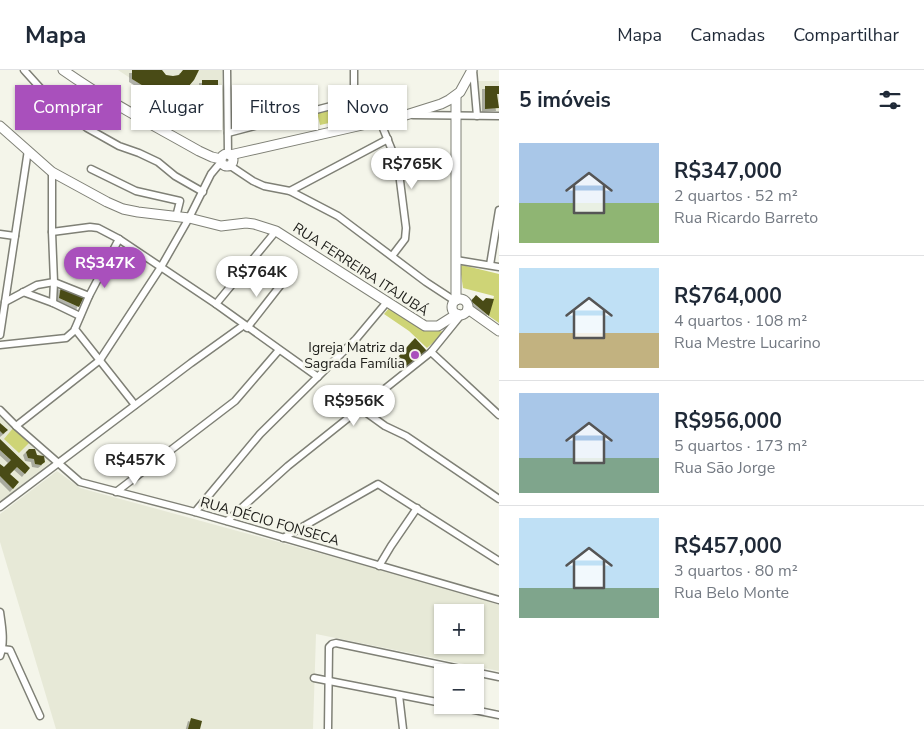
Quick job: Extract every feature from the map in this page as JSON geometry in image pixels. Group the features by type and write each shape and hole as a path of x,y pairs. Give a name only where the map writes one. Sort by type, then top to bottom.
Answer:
{"street":[{"path":"24,70 52,101 87,128 119,146 158,162 175,176 203,192"},
{"path":"63,70 120,107 212,157 226,158 338,130"},
{"path":"16,426 100,360 161,267 190,218 211,174 226,158 228,136 227,70"},
{"path":"354,70 354,85"},
{"path":"407,115 441,104 456,96 473,70"},
{"path":"473,70 477,116"},
{"path":"456,96 456,300 452,307 499,331"},
{"path":"228,136 328,107"},
{"path":"407,115 499,116"},
{"name":"RUA FERREIRA ITAJUBÁ","path":"0,126 52,172 81,189 123,208 190,218 221,226 254,224 276,231 430,328 438,326 462,313"},
{"path":"384,130 398,166 406,228 405,239 392,256"},
{"path":"290,191 388,139"},
{"path":"0,335 28,150"},
{"path":"226,158 247,178 264,186 290,191 338,216 426,282 456,300 464,299 467,302 462,313 431,352 288,466 228,521"},
{"path":"91,169 136,191 180,201 176,217"},
{"path":"52,172 53,303"},
{"path":"490,265 499,210"},
{"path":"52,232 98,228 119,239 216,304 318,377"},
{"path":"216,304 276,231"},
{"path":"0,234 15,236"},
{"path":"0,345 66,338 72,334 89,296 119,239"},
{"path":"456,260 499,267"},
{"path":"5,302 37,285 54,282 89,296"},
{"path":"0,507 135,405 246,326 283,282"},
{"path":"23,292 53,303 80,316"},
{"path":"195,512 260,434 356,339 387,302"},
{"path":"74,330 135,405"},
{"path":"116,492 235,401 280,350"},
{"path":"431,352 499,415"},
{"path":"360,408 385,426 406,436 499,499"},
{"name":"RUA DÉCIO FONSECA","path":"0,410 80,482 228,521 499,600"},
{"path":"283,538 378,484 499,561"},
{"path":"379,566 417,508"},
{"path":"0,612 3,635 1,652 10,650 40,716"},
{"path":"329,729 329,647 332,644 336,643 499,677"},
{"path":"314,678 434,702"},
{"path":"399,695 403,729"},
{"path":"484,712 499,715"}],"shaded area":[{"path":"118,70 222,70 222,85 141,85"},
{"path":"478,81 499,81 499,111 480,111"},
{"path":"0,414 51,462 0,502"},
{"path":"57,471 80,488 462,592 499,605 499,671 484,668 484,664 464,664 316,634 313,729 56,729 0,542 0,514"}],"green space":[{"path":"328,110 328,123 320,125 318,112"},
{"path":"462,265 499,274 499,323 489,316 494,296 463,288 460,267"},
{"path":"390,307 434,330 445,332 427,348 409,331 384,314"},
{"path":"14,427 30,442 19,453 4,439"}],"building":[{"path":"132,70 162,70 166,75 173,76 179,75 183,70 199,70 190,85 142,85 132,79"},
{"path":"202,80 218,80 218,85 202,85"},
{"path":"485,86 499,86 499,94 497,94 499,108 485,109"},
{"path":"61,286 84,297 79,307 59,298"},
{"path":"476,295 483,301 486,298 494,299 489,316 471,301"},
{"name":"Igreja Matriz da Sagrada Família","path":"415,338 427,351 408,368 399,356"},
{"path":"0,423 8,430 3,434 0,431"},
{"path":"0,439 30,468 25,474 17,467 10,474 19,482 13,489 0,476 0,464 4,467 11,460 0,450"},
{"path":"29,449 35,449 37,455 44,456 45,462 41,465 35,464 34,459 28,458 26,452"},
{"path":"191,718 202,721 200,729 188,729"}],"place":[{"name":"Igreja Matriz da Sagrada Família","path":"415,355"}]}
